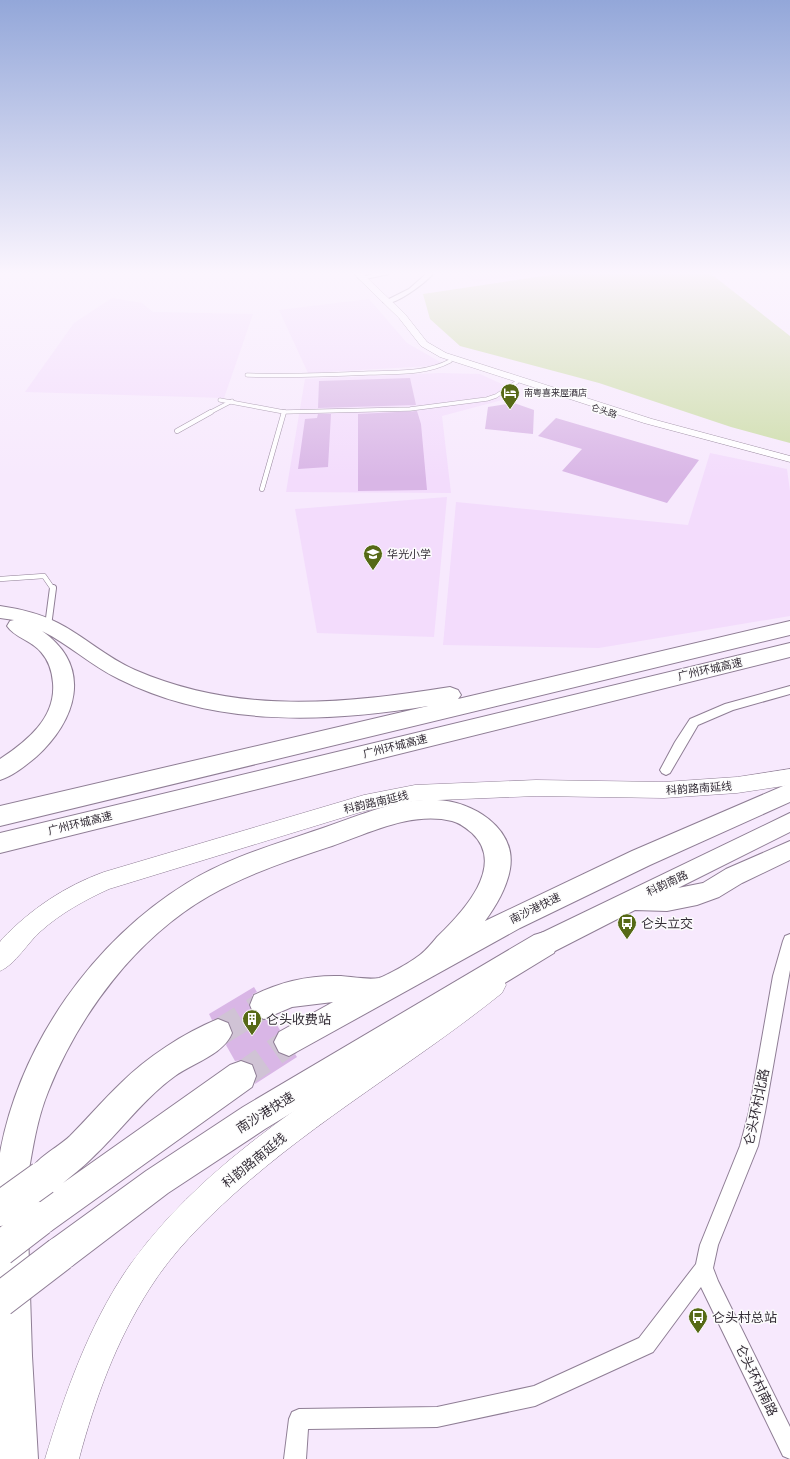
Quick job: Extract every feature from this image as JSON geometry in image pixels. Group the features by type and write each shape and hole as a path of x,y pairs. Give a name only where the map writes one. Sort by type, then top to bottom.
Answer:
{"highway":[{"path":"0,612 25,617 48,626 125,674 146,683 198,699 270,709 322,710 372,707 652,660"},
{"path":"0,623 17,626 47,644 56,655 61,667 64,681 64,696 60,712 50,728 35,746 0,771"},
{"name":"广州环城高速","path":"0,816 790,628"},
{"name":"广州环城高速","path":"0,843 514,716 790,650"},
{"path":"0,858 514,716"},
{"name":"南沙港快速","path":"290,1042 511,920 648,854 790,792"},
{"path":"19,1459 12,1330 11,1176 19,1135 32,1094 48,1056 89,990 112,963 152,923 197,890 252,865 364,824 396,814 427,809 464,815 477,823 489,833 496,846 499,861 497,875 491,889 475,913 452,942 426,967"},
{"name":"科韵南路","path":"544,944 631,899 672,881 790,822"},
{"path":"631,899 667,901 697,895 711,890 734,876 784,857"},
{"name":"南沙港快速","path":"0,1300 157,1182 254,1118 544,944"},
{"path":"264,1004 277,996 302,991 382,991"},
{"path":"0,1209 43,1178 80,1148 132,1093 165,1065 218,1033"},
{"path":"0,1249 241,1076"}],"main road":[{"name":"科韵路南延线","path":"0,960 17,938 34,922 73,896 104,881 364,803 415,793 536,788 664,790 737,785 790,777"},
{"name":"科韵路南延线","path":"62,1459 76,1409 99,1354 127,1298 160,1251 193,1213 233,1175 277,1140 459,1014 544,944"}],"street":[{"name":"仑头路","path":"416,342 436,355 450,361 682,435 790,463"},
{"name":"仑头路","path":"422,342 443,355 648,421 790,460"},
{"path":"666,770 679,745 694,722 729,707 790,690"},
{"name":"仑头环村北路","path":"704,1268 709,1245 749,1146 757,1112 781,976 790,941"},
{"path":"295,1459 299,1419 437,1417 535,1396 646,1345 704,1268"},
{"name":"仑头环村南路","path":"704,1268 710,1285 790,1449"}],"lane":[{"path":"247,375 305,377 410,371 438,368 450,361"},
{"path":"220,400 232,401 284,412 410,409 487,399 496,396 517,382"},
{"path":"177,431 232,401"},
{"path":"262,489 284,412"},
{"path":"0,579 44,576 53,588 48,626"}],"shaded area":[{"path":"60,342 243,342 224,398 25,392"},
{"path":"294,342 406,342 442,363 431,366 308,373"},
{"path":"440,373 480,374 504,385 506,399 442,416 451,493 286,492 305,379"},
{"path":"710,453 787,469 790,491 790,616 599,648 443,645 456,502 688,525"},
{"name":"华光小学","path":"447,497 434,637 317,633 295,509"}],"green space":[{"path":"456,342 790,342 790,443 731,427 599,383 460,346"}],"building":[{"path":"410,378 416,405 318,408 319,381"},
{"path":"514,403 534,410 533,434 485,429 488,407"},
{"path":"417,411 421,424 427,490 358,491 358,414"},
{"path":"318,414 331,414 328,467 298,469 305,419 317,418"},
{"path":"556,418 699,460 667,503 562,471 582,449 538,436"},
{"name":"仑头收费站","path":"254,987 257,992 253,994 249,1004 253,1016 263,1020 272,1017 280,1030 273,1041 278,1053 288,1057 295,1054 297,1057 255,1084 257,1075 253,1064 242,1060 235,1061 226,1045 233,1034 229,1022 219,1018 212,1020 209,1014"}],"tunnel":[{"path":"218,1033 264,1005"},
{"path":"241,1076 289,1042"}],"place":[{"name":"南粤喜来屋酒店","path":"510,410"},
{"name":"华光小学","path":"373,571"},
{"name":"仑头立交","path":"627,940"},
{"name":"仑头收费站","path":"252,1036"},
{"name":"仑头村总站","path":"698,1334"}]}
